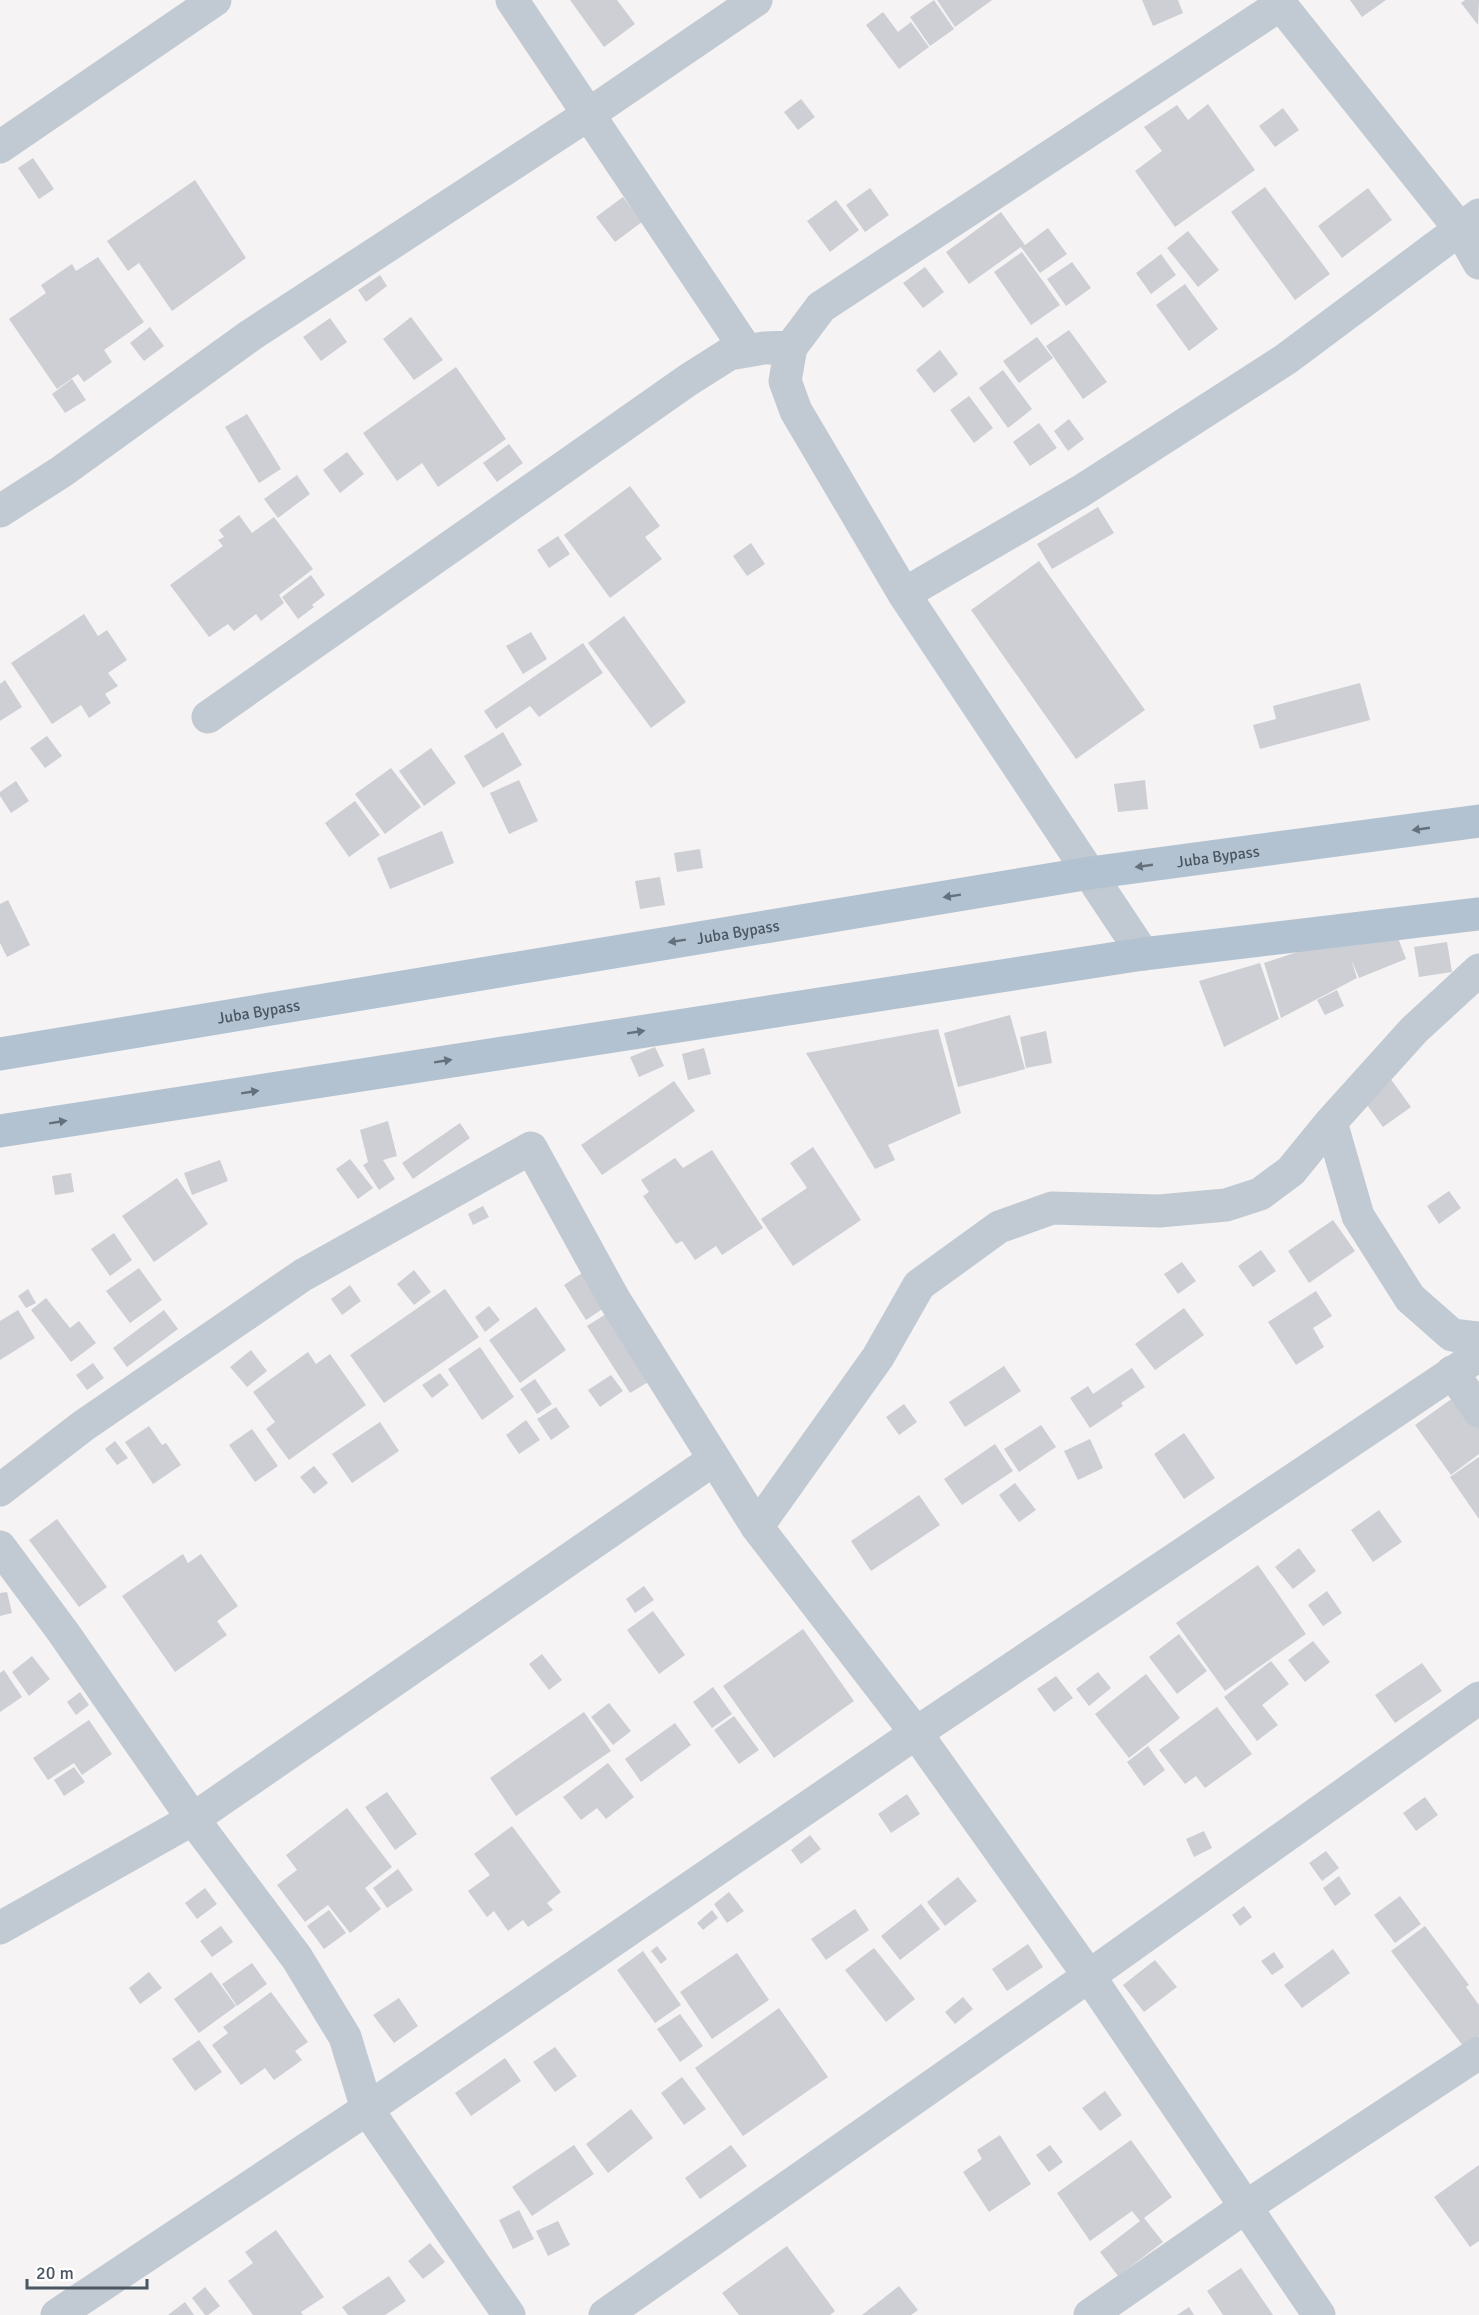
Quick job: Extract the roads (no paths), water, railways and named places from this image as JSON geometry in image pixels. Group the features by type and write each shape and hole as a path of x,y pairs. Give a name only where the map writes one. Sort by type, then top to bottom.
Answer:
{"main road":[{"name":"Juba Bypass","path":"0,1054 1090,873 1479,821"},
{"path":"0,1131 1143,954 1479,914"}],"street":[{"path":"0,147 215,0"},
{"path":"512,0 747,351"},
{"path":"0,511 60,472 251,335 589,114 756,0"},
{"path":"1143,954 904,594 796,411 785,381 791,347 821,308 1278,2 1470,222 1479,263"},
{"path":"904,594 1081,491 1286,359 1470,222"},
{"path":"208,717 688,380 729,354 791,347"},
{"path":"757,1527 878,1358 919,1285 999,1227 1052,1208 1159,1211 1226,1205 1260,1194 1291,1171 1331,1122 1414,1030 1479,970"},
{"path":"1331,1122 1358,1216 1410,1298 1452,1335 1479,1338"},
{"path":"0,1490 83,1426 303,1275 531,1148 614,1299 757,1527 916,1733 1089,1976 1319,2315"},
{"path":"57,2315 367,2109 916,1733 1466,1363 1479,1412"},
{"path":"0,1928 193,1819 713,1460"},
{"path":"0,1547 63,1632 193,1819 297,1958 345,2037 367,2109 509,2315"},
{"path":"605,2315 1089,1976 1479,1698"},
{"path":"1090,2315 1247,2206 1479,2054"}]}
